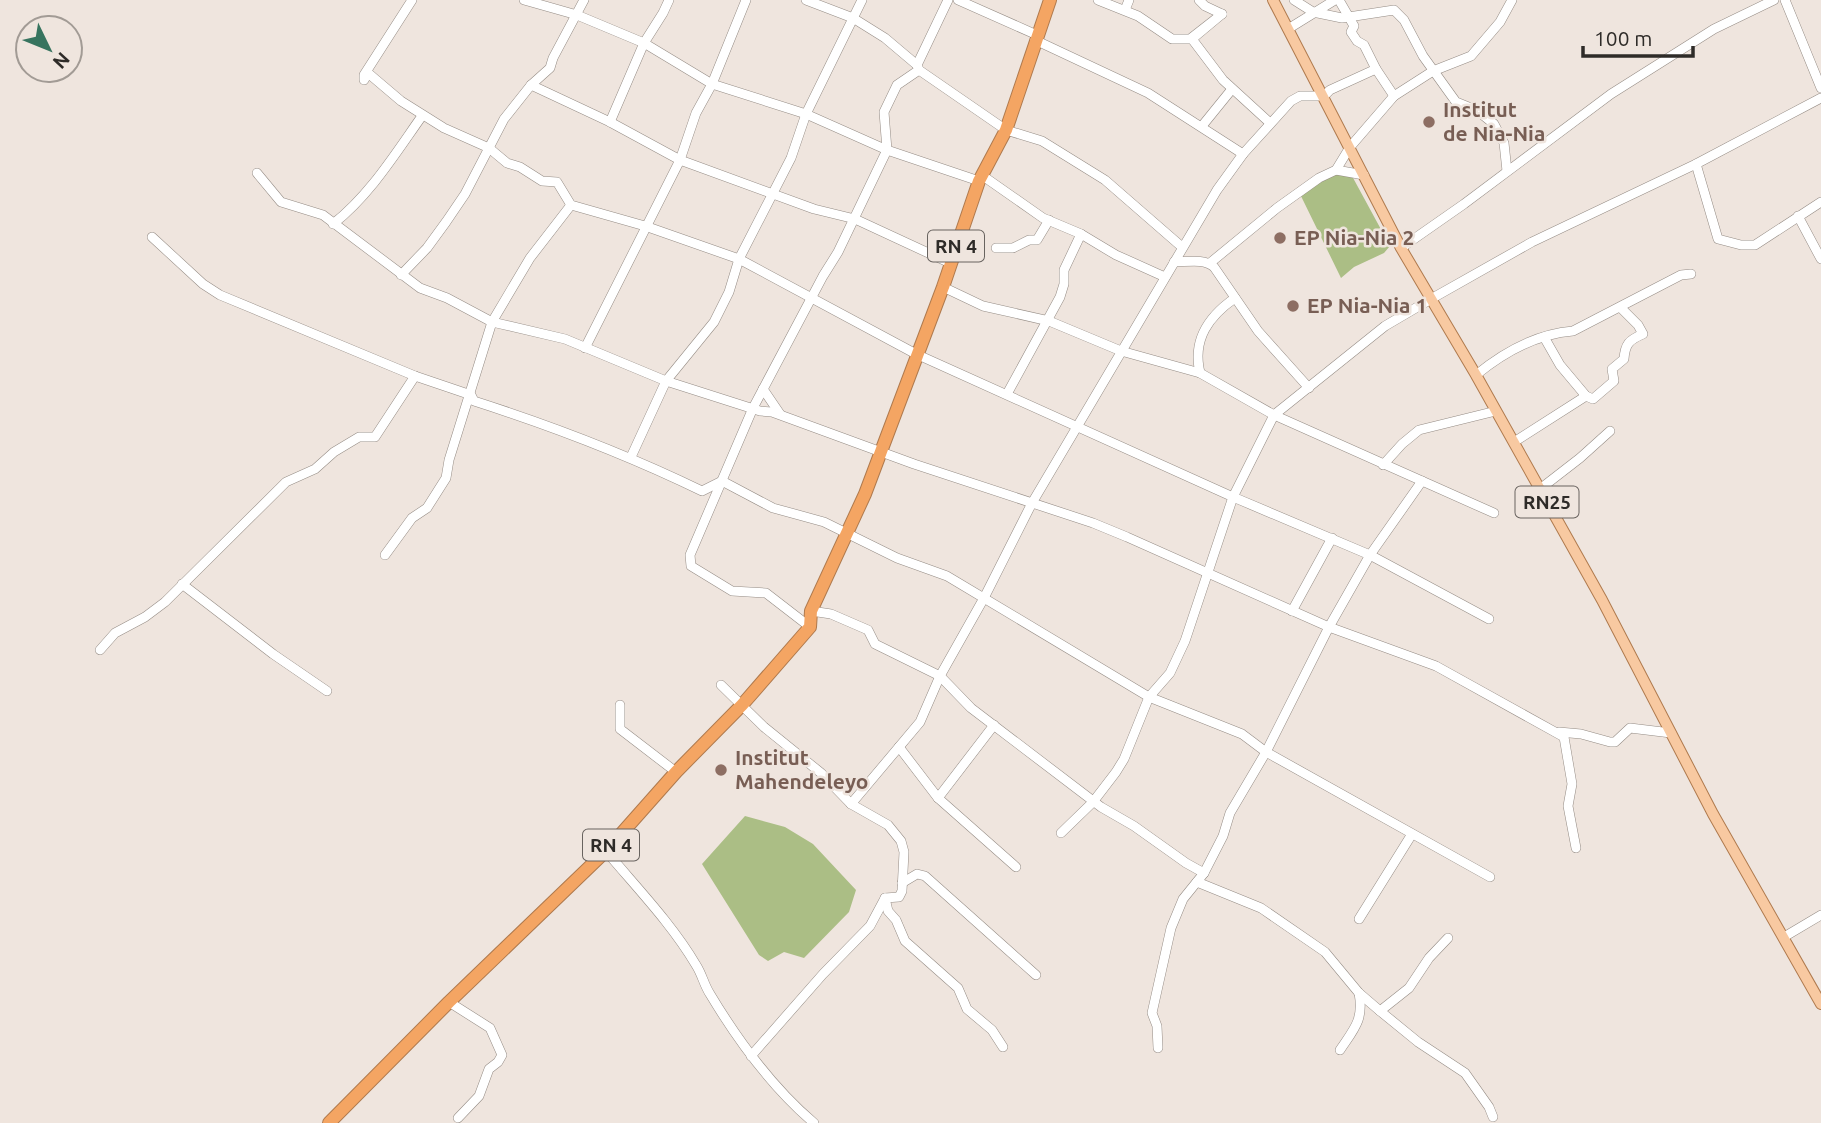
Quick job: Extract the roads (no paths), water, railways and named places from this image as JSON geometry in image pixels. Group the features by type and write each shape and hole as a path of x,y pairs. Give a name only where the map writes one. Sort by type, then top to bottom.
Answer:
{"highway":[{"name":"RN 4","path":"329,1123 606,850 676,772 742,705 810,627 811,611 847,534 881,450 981,178 1006,130 1050,0"}],"main road":[{"name":"RN25","path":"1273,0 1401,248 1476,375 1602,600 1713,814 1821,1004"}],"street":[{"path":"412,0 364,80 369,73 401,102 422,116 489,149 507,163 520,167 542,181 556,182 571,205 645,226 739,259 916,354 1233,497 1370,555 1489,618"},
{"path":"524,0 577,15 644,43 712,85 806,114 887,150 981,178 1049,220 1165,277"},
{"path":"401,275 427,248 446,222 504,119 531,85 550,68 584,0"},
{"path":"610,122 644,43 669,0"},
{"path":"585,348 680,160 696,113 712,85 746,0"},
{"path":"806,0 853,18 885,38 918,67 1006,130 1042,141 1105,180 1182,247"},
{"path":"631,457 666,381 713,322 729,292 739,259 791,158 806,114 862,0"},
{"path":"810,627 766,593 732,592 691,566 690,555 753,408 855,219 887,150 884,112 897,85 918,67 948,0"},
{"path":"958,0 1148,93 1202,125 1243,154"},
{"path":"1098,0 1138,16 1172,39 1190,39 1222,14"},
{"path":"1125,10 1129,0"},
{"path":"1199,0 1222,14"},
{"path":"1294,0 1313,12 1349,18 1394,10 1404,20 1433,71 1456,102 1478,111 1494,124 1504,143 1507,172"},
{"path":"1288,29 1337,0 1354,26 1351,32 1357,41 1364,45 1394,96"},
{"path":"1174,262 1210,263 1318,178 1336,170 1350,148 1394,96 1433,71 1471,56 1500,22 1512,0"},
{"path":"1401,248 1507,172 1584,112 1714,29 1774,0"},
{"path":"1785,0 1821,88"},
{"path":"1222,14 1192,39 1232,89 1269,122"},
{"path":"851,804 920,722 940,676 984,598 1032,503 1217,190 1269,122 1291,101 1300,96 1324,96 1330,90 1376,69"},
{"path":"531,85 610,122 680,160 814,209 855,219 950,263"},
{"path":"1202,125 1232,89"},
{"path":"1061,833 1093,802 1124,759 1149,697 1170,673 1209,573 1233,497 1274,415 1385,326 1431,299 1532,242 1696,164 1821,99"},
{"path":"333,224 365,194 422,116"},
{"path":"1696,164 1718,239 1741,245 1755,245 1821,202"},
{"path":"1336,170 1364,175"},
{"path":"257,173 281,202 316,211 420,288 447,298 492,321 565,339 666,381 772,412 914,464 1093,523 1329,627 1436,666 1564,737 1571,768 1572,784 1568,806 1576,848"},
{"path":"385,555 412,518 427,508 446,478 452,450 492,321 530,258 571,205"},
{"path":"1798,216 1821,259"},
{"path":"996,248 1013,248 1029,240 1037,240 1049,220"},
{"path":"1007,394 1049,321 1063,290 1064,270 1082,234"},
{"path":"152,237 203,284 220,295 415,376 471,395 474,401 631,457 702,491 722,481"},
{"path":"1210,263 1258,331 1309,388"},
{"path":"1476,375 1511,350 1544,337 1573,331 1622,308 1681,275 1691,274"},
{"path":"943,287 983,306 1049,321 1121,351 1200,373 1274,415 1494,513"},
{"path":"1200,373 1197,363 1206,326 1219,310 1235,298"},
{"path":"1544,337 1560,365 1586,396 1593,399 1614,381 1612,369 1624,359 1630,339 1643,334 1622,308"},
{"path":"100,650 115,633 157,610 286,482 315,469 334,452 359,437 375,437 415,376"},
{"path":"763,389 781,417"},
{"path":"1514,442 1586,396"},
{"path":"1383,465 1419,430 1496,411"},
{"path":"1540,489 1609,431"},
{"path":"722,481 773,508 824,522 897,558 947,576 1149,697 1242,734 1266,752 1490,877"},
{"path":"1158,1048 1157,1026 1152,1013 1174,917 1183,899 1204,873 1223,836 1230,813 1266,752 1329,627 1370,555 1422,481"},
{"path":"1293,611 1332,538"},
{"path":"182,584 273,654 327,691"},
{"path":"811,611 831,614 868,630 875,644 940,676 971,708 1093,802 1204,873"},
{"path":"721,685 851,804 888,825 901,841 904,852 899,897 886,898"},
{"path":"620,705 620,729 676,772"},
{"path":"938,797 994,725"},
{"path":"1559,732 1581,734 1610,742 1615,742 1630,728 1671,733"},
{"path":"899,747 938,797 1016,867"},
{"path":"1359,919 1412,834"},
{"path":"606,850 697,965 709,992 751,1056 814,1123"},
{"path":"902,883 917,874 925,876 1036,975"},
{"path":"1197,882 1261,908 1325,952 1359,993 1418,1042 1465,1073 1493,1117"},
{"path":"751,1056 823,974 870,926 886,898"},
{"path":"886,898 888,911 896,920 905,941 958,988 967,1009 992,1030 1003,1047"},
{"path":"1784,937 1821,915"},
{"path":"1380,1011 1409,988 1429,958 1448,938"},
{"path":"1339,1050 1360,1020 1362,1011 1359,993"},
{"path":"449,1002 490,1028 502,1055 489,1069 479,1096 458,1118"}],"place":[{"name":"Institut de Nia-Nia","path":"1429,122"},
{"name":"EP Nia-Nia 2","path":"1280,238"},
{"name":"EP Nia-Nia 1","path":"1293,306"},
{"name":"Institut Mahendeleyo","path":"721,770"}]}
